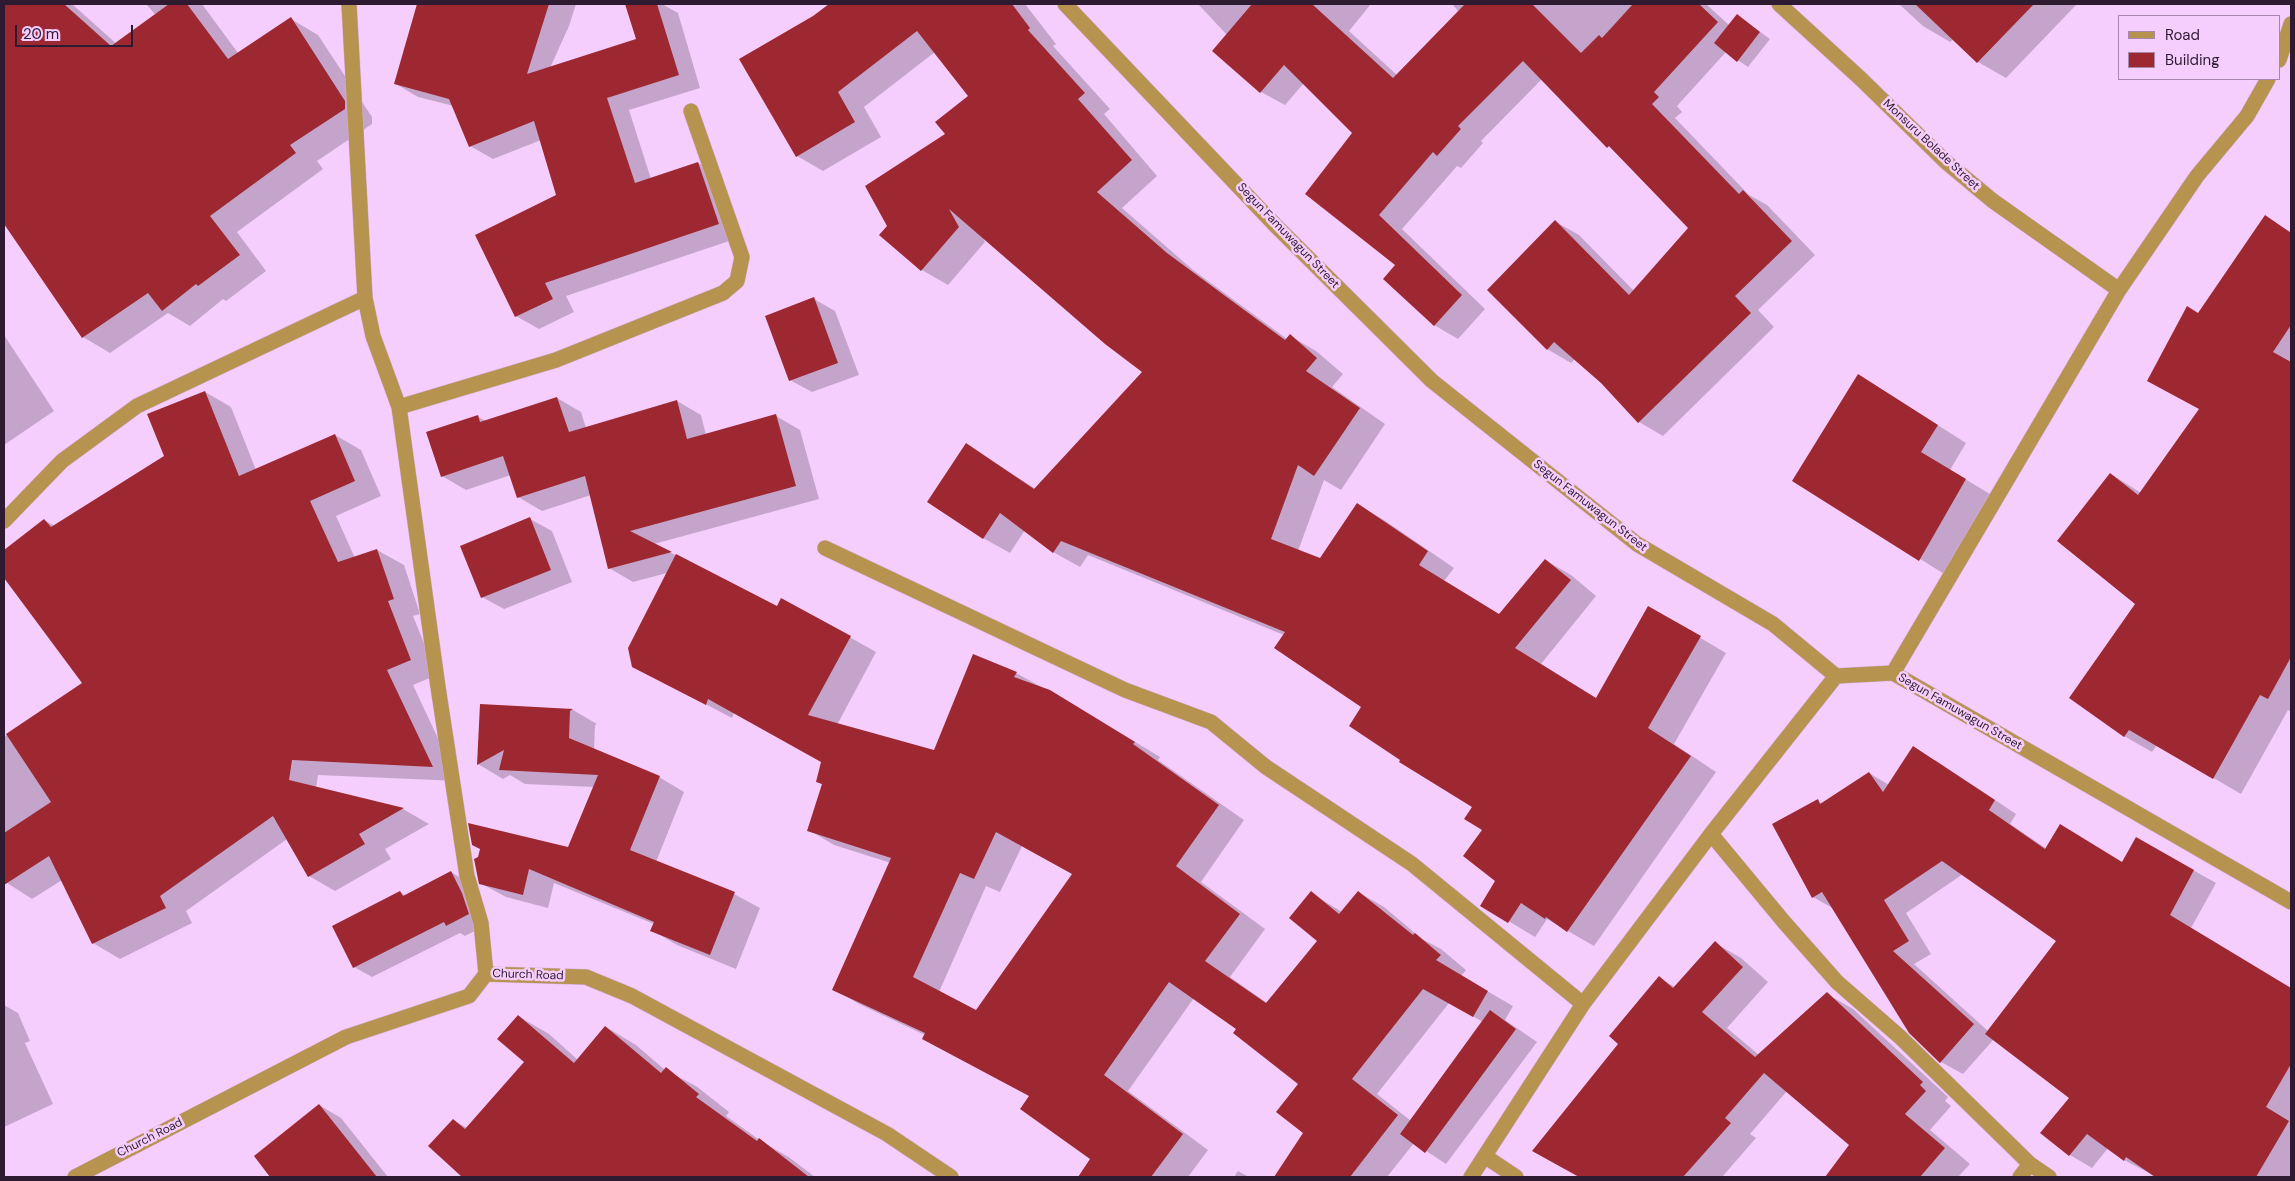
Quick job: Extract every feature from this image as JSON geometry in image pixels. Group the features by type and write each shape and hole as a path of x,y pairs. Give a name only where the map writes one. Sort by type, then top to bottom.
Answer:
{"street":[{"path":"350,4 365,298 374,336 399,407 438,687 467,876 481,923 486,974"},
{"name":"Segun Famuwagun Street","path":"1065,4 1276,226 1432,381 1637,544 1773,624 1836,676 1893,673 2291,902"},
{"name":"Monsuru Bolade Street","path":"1779,4 1861,79 1946,162 1993,201 2119,290"},
{"path":"2280,57 2291,24"},
{"path":"1893,673 2119,290 2197,176 2247,116 2267,80"},
{"path":"399,407 556,360 723,293 737,281 742,257 691,111"},
{"path":"4,521 62,461 137,406 365,298"},
{"path":"825,548 1125,690 1211,722 1266,767 1412,864 1582,1004"},
{"path":"1471,1177 1486,1157 1582,1004 1711,834 1836,676"},
{"path":"1711,834 1837,982 1900,1037 2030,1164 2049,1177"},
{"name":"Church Road","path":"74,1177 346,1037 469,996 486,974 586,977 632,996 887,1134 951,1177"},
{"path":"1486,1157 1516,1177"},
{"path":"2020,1177 2030,1164"}],"building":[{"path":"4,4 64,4 111,46 169,4 187,4 228,59 291,17 345,101 345,109 290,145 296,153 210,216 240,255 198,286 196,284 162,311 148,293 82,338 4,224"},
{"path":"417,4 549,4 527,74 636,39 625,4 657,4 679,75 607,98 635,183 698,162 719,224 545,283 553,299 515,317 475,235 556,195 534,121 469,147 449,99 394,84"},
{"path":"829,4 1012,4 1030,28 1028,30 1085,93 1078,99 1132,160 1097,192 1167,253 1285,340 1290,334 1317,358 1306,371 1360,408 1314,476 1298,465 1271,539 1320,558 1357,503 1428,551 1419,565 1499,614 1545,559 1571,580 1515,648 1596,698 1648,606 1701,636 1648,728 1691,756 1567,932 1521,903 1508,923 1480,906 1495,881 1463,856 1482,830 1464,819 1472,807 1399,762 1400,760 1349,726 1361,707 1274,648 1285,632 1061,541 1053,553 1000,513 983,539 927,502 966,443 1034,489 1142,372 1105,344 949,209 959,227 921,271 879,235 887,226 865,186 945,134 935,122 968,96 917,31 838,92 855,122 796,157 739,59 813,16"},
{"path":"1252,4 1312,4 1393,78 1465,4 1532,4 1581,53 1599,35 1602,38 1633,4 1699,4 1718,22 1654,92 1659,97 1652,104 1739,194 1743,190 1792,241 1735,296 1751,313 1638,423 1601,383 1554,342 1547,350 1487,290 1555,220 1629,295 1688,228 1523,61 1458,126 1461,129 1437,156 1433,152 1379,215 1462,295 1434,326 1383,279 1395,265 1305,194 1352,133 1284,65 1260,93 1212,51"},
{"path":"1915,4 2034,4 1977,63"},
{"path":"1737,14 1760,32 1737,62 1714,43"},
{"path":"2265,215 2291,233 2291,325 2273,352 2291,362 2291,657 2268,699 2260,695 2213,779 2129,730 2124,737 2069,698 2135,604 2057,541 2110,473 2138,495 2199,409 2147,381 2187,306 2198,313"},
{"path":"814,297 838,363 789,381 765,316"},
{"path":"1858,374 1938,425 1921,452 1966,479 1919,561 1792,481"},
{"path":"205,391 239,476 335,434 355,481 310,501 338,562 377,549 394,599 388,601 411,660 387,670 433,767 292,760 289,780 404,808 359,834 365,844 308,877 273,816 160,896 166,908 92,944 49,856 4,885 4,833 51,802 6,734 82,683 4,578 4,550 44,519 51,527 164,456 147,414"},
{"path":"557,397 569,432 677,400 687,439 776,414 796,486 630,531 672,552 608,569 585,476 517,498 503,456 441,477 426,432 478,415 480,422"},
{"path":"530,517 551,570 481,598 460,546"},
{"path":"676,554 777,606 781,598 851,636 808,715 934,750 973,654 1017,672 1014,677 1050,690 1135,742 1133,744 1219,805 1176,866 1240,914 1205,961 1266,1003 1317,941 1289,918 1311,891 1339,914 1358,891 1413,935 1415,933 1441,955 1436,960 1488,991 1473,1017 1423,989 1352,1079 1398,1115 1350,1177 1274,1177 1303,1133 1276,1112 1298,1084 1233,1033 1236,1029 1169,982 1104,1075 1183,1134 1151,1177 1078,1177 1090,1159 1020,1109 1029,1096 922,1039 925,1033 832,990 891,858 807,831 822,784 816,782 821,762 708,699 706,705 632,667 628,648","holes":["996,832 1072,874 976,1010 913,977 960,873 974,879"]},
{"path":"480,704 573,709 570,711 569,738 660,776 630,850 735,892 710,955 650,931 654,922 529,869 523,895 479,884 474,859 478,857 480,849 472,845 468,823 568,847 598,775 499,770 504,750 477,765"},
{"path":"1913,746 1995,800 1989,810 2045,849 2060,824 2122,862 2136,837 2194,870 2170,915 2291,988 2291,1064 2266,1107 2289,1121 2256,1177 2155,1177 2126,1157 2124,1161 2087,1134 2069,1156 2040,1133 2069,1098 1985,1034 2056,941 1942,861 1884,900 1909,941 1893,951 1974,1024 1940,1063 1909,1033 1822,892 1812,898 1772,824 1818,799 1820,804 1869,772 1883,792"},
{"path":"451,871 462,893 469,914 446,926 444,922 353,968 332,926 400,891 403,896"},
{"path":"1715,941 1743,967 1702,1012 1755,1057 1827,992 1923,1082 1920,1085 1926,1091 1905,1114 1945,1148 1920,1177 1825,1177 1849,1145 1764,1073 1725,1118 1731,1123 1683,1177 1579,1177 1532,1151 1618,1044 1609,1036 1659,976 1673,988"},
{"path":"1490,1010 1516,1029 1425,1153 1400,1134"},
{"path":"518,1015 574,1063 605,1026 661,1073 666,1067 699,1094 696,1097 757,1141 759,1138 809,1177 462,1177 428,1146 453,1119 465,1129 524,1062 497,1039"},
{"path":"319,1104 377,1177 270,1177 254,1156"}]}
